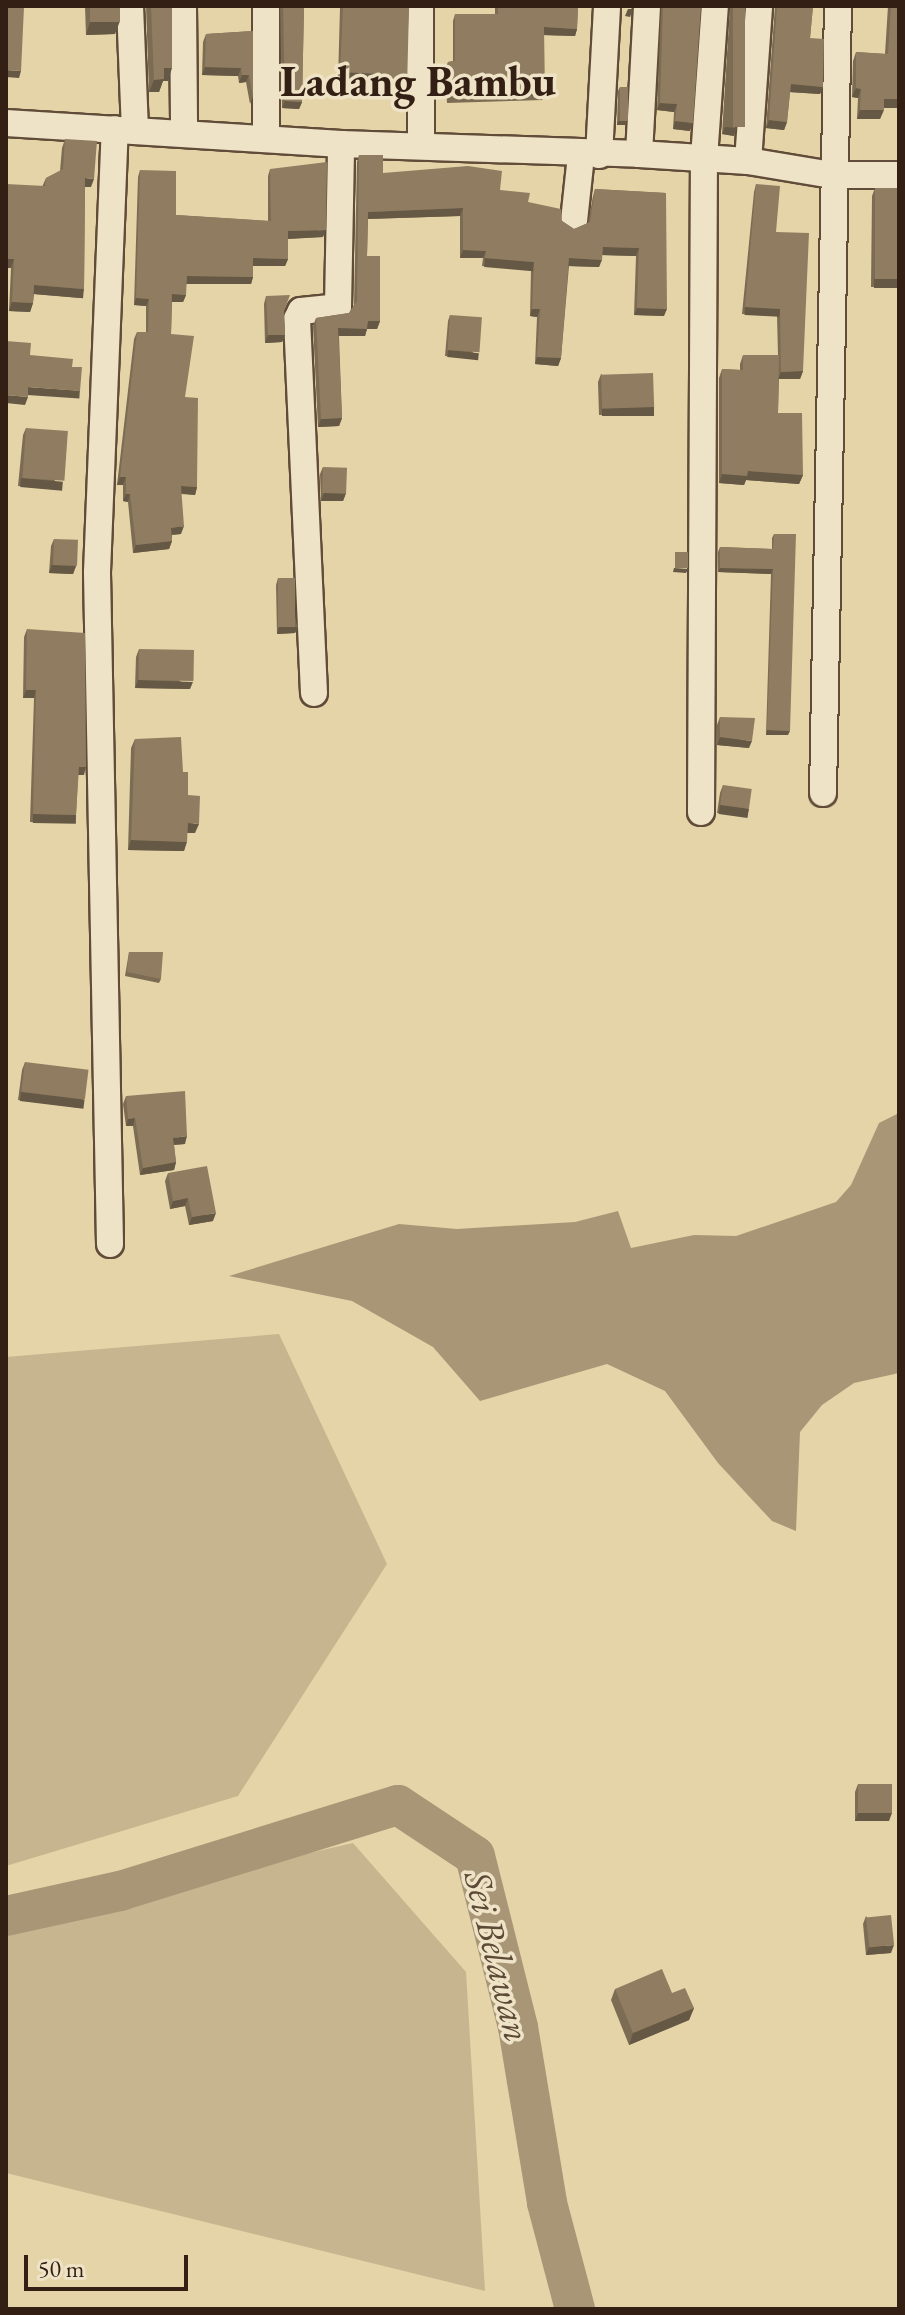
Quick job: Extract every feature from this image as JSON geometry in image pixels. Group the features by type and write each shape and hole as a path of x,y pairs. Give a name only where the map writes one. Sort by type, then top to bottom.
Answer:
{"street":[{"path":"110,1244 97,572 130,6"},
{"path":"183,6 184,131"},
{"path":"266,6 266,137"},
{"path":"420,6 421,145"},
{"path":"574,221 590,155 607,6"},
{"path":"639,154 647,6"},
{"path":"701,812 704,158 715,6"},
{"path":"748,161 759,6"},
{"path":"823,793 832,175 838,6"},
{"path":"6,123 184,131 341,144 421,145 590,155 639,154 748,161 832,175 899,175"},
{"path":"314,693 297,319 301,311 338,307 341,144"}],"shaded area":[{"path":"899,1113 899,1373 854,1383 822,1405 800,1432 796,1531 772,1521 718,1463 665,1391 607,1364 480,1401 433,1347 352,1301 229,1276 399,1224 457,1229 575,1222 618,1211 631,1248 694,1235 736,1236 836,1202 851,1185 879,1123"},
{"path":"279,1334 387,1564 238,1796 6,1866 6,1357"},
{"path":"353,1843 466,1972 485,2291 6,2173 6,1923"}],"building":[{"path":"6,6 24,7 21,71 6,70"},
{"path":"90,6 120,6 120,22 90,22"},
{"path":"151,6 172,6 172,68 164,68 164,79 154,80"},
{"path":"283,6 304,6 302,102 285,101"},
{"path":"343,6 409,6 407,90 383,88 383,74 340,72"},
{"path":"498,6 578,6 577,29 544,27 545,93 450,96 448,62 455,61 455,14 498,14"},
{"path":"663,6 701,6 693,123 675,121 677,104 660,103"},
{"path":"733,6 745,6 745,127 733,127"},
{"path":"777,6 813,6 810,38 824,39 823,87 791,84 787,122 769,120"},
{"path":"891,6 899,6 899,99 884,99 884,110 860,110 861,89 856,88 856,52 888,54"},
{"path":"253,31 253,97 249,75 242,75 241,68 205,67 206,34"},
{"path":"620,87 628,87 628,121 620,121"},
{"path":"65,139 97,141 94,179 85,178 84,289 34,285 33,303 12,302 14,259 6,259 6,184 45,186 46,178 63,169"},
{"path":"359,155 383,155 383,173 468,166 502,171 500,190 530,193 528,202 561,209 562,221 574,229 590,222 595,189 666,193 667,309 637,308 639,248 603,247 602,260 569,258 561,358 537,357 540,309 532,309 534,262 485,258 486,251 463,250 463,208 368,212 367,256 380,256 380,321 368,321 367,329 338,328 342,418 321,419 316,318 349,313 357,301"},
{"path":"327,162 326,230 288,231 288,259 253,258 253,277 187,276 186,295 172,294 171,334 194,336 185,397 198,398 197,487 181,486 184,526 171,528 172,541 136,545 130,494 126,494 126,477 120,477 137,332 148,332 149,299 136,298 140,170 176,171 176,215 271,221 270,169"},
{"path":"756,184 780,186 776,232 809,233 803,371 781,372 780,309 745,307"},
{"path":"875,188 899,188 899,279 875,279"},
{"path":"290,295 284,311 285,335 268,335 266,296"},
{"path":"450,315 482,317 479,352 448,350"},
{"path":"6,341 31,343 30,355 73,359 72,367 82,367 80,391 28,387 28,397 6,395"},
{"path":"743,355 779,355 778,413 802,413 803,475 748,471 747,476 722,474 722,369 743,370"},
{"path":"653,373 654,407 602,409 601,375"},
{"path":"26,428 68,431 64,481 23,478"},
{"path":"323,467 347,468 346,494 322,493"},
{"path":"774,534 796,534 790,731 767,730 773,569 720,568 720,547 773,549"},
{"path":"54,539 78,540 77,566 53,565"},
{"path":"675,552 688,552 688,568 675,568"},
{"path":"278,578 295,578 295,627 278,627"},
{"path":"27,629 85,633 86,767 79,767 76,815 33,814 36,690 26,690"},
{"path":"139,649 194,650 193,681 138,680"},
{"path":"720,717 755,718 752,741 720,737"},
{"path":"181,737 183,772 188,772 188,795 200,796 199,824 188,823 187,842 131,840 135,739"},
{"path":"723,785 752,789 749,809 720,805"},
{"path":"129,952 163,952 161,979 127,972"},
{"path":"25,1062 89,1070 85,1100 21,1092"},
{"path":"185,1091 187,1136 173,1138 176,1162 143,1168 135,1118 128,1119 126,1096"},
{"path":"207,1166 216,1213 192,1217 188,1198 173,1201 168,1173"},
{"path":"858,1784 892,1784 892,1813 858,1813"},
{"path":"891,1915 894,1945 869,1947 866,1918"},
{"path":"662,1969 672,1993 685,1988 694,2008 633,2033 615,1989"}],"waterway":[{"name":"Sei Belawan","path":"6,1916 120,1891 398,1805 475,1856 518,2027 547,2203 575,2309"}],"district":[{"name":"Ladang Bambu","path":"418,81"}]}
